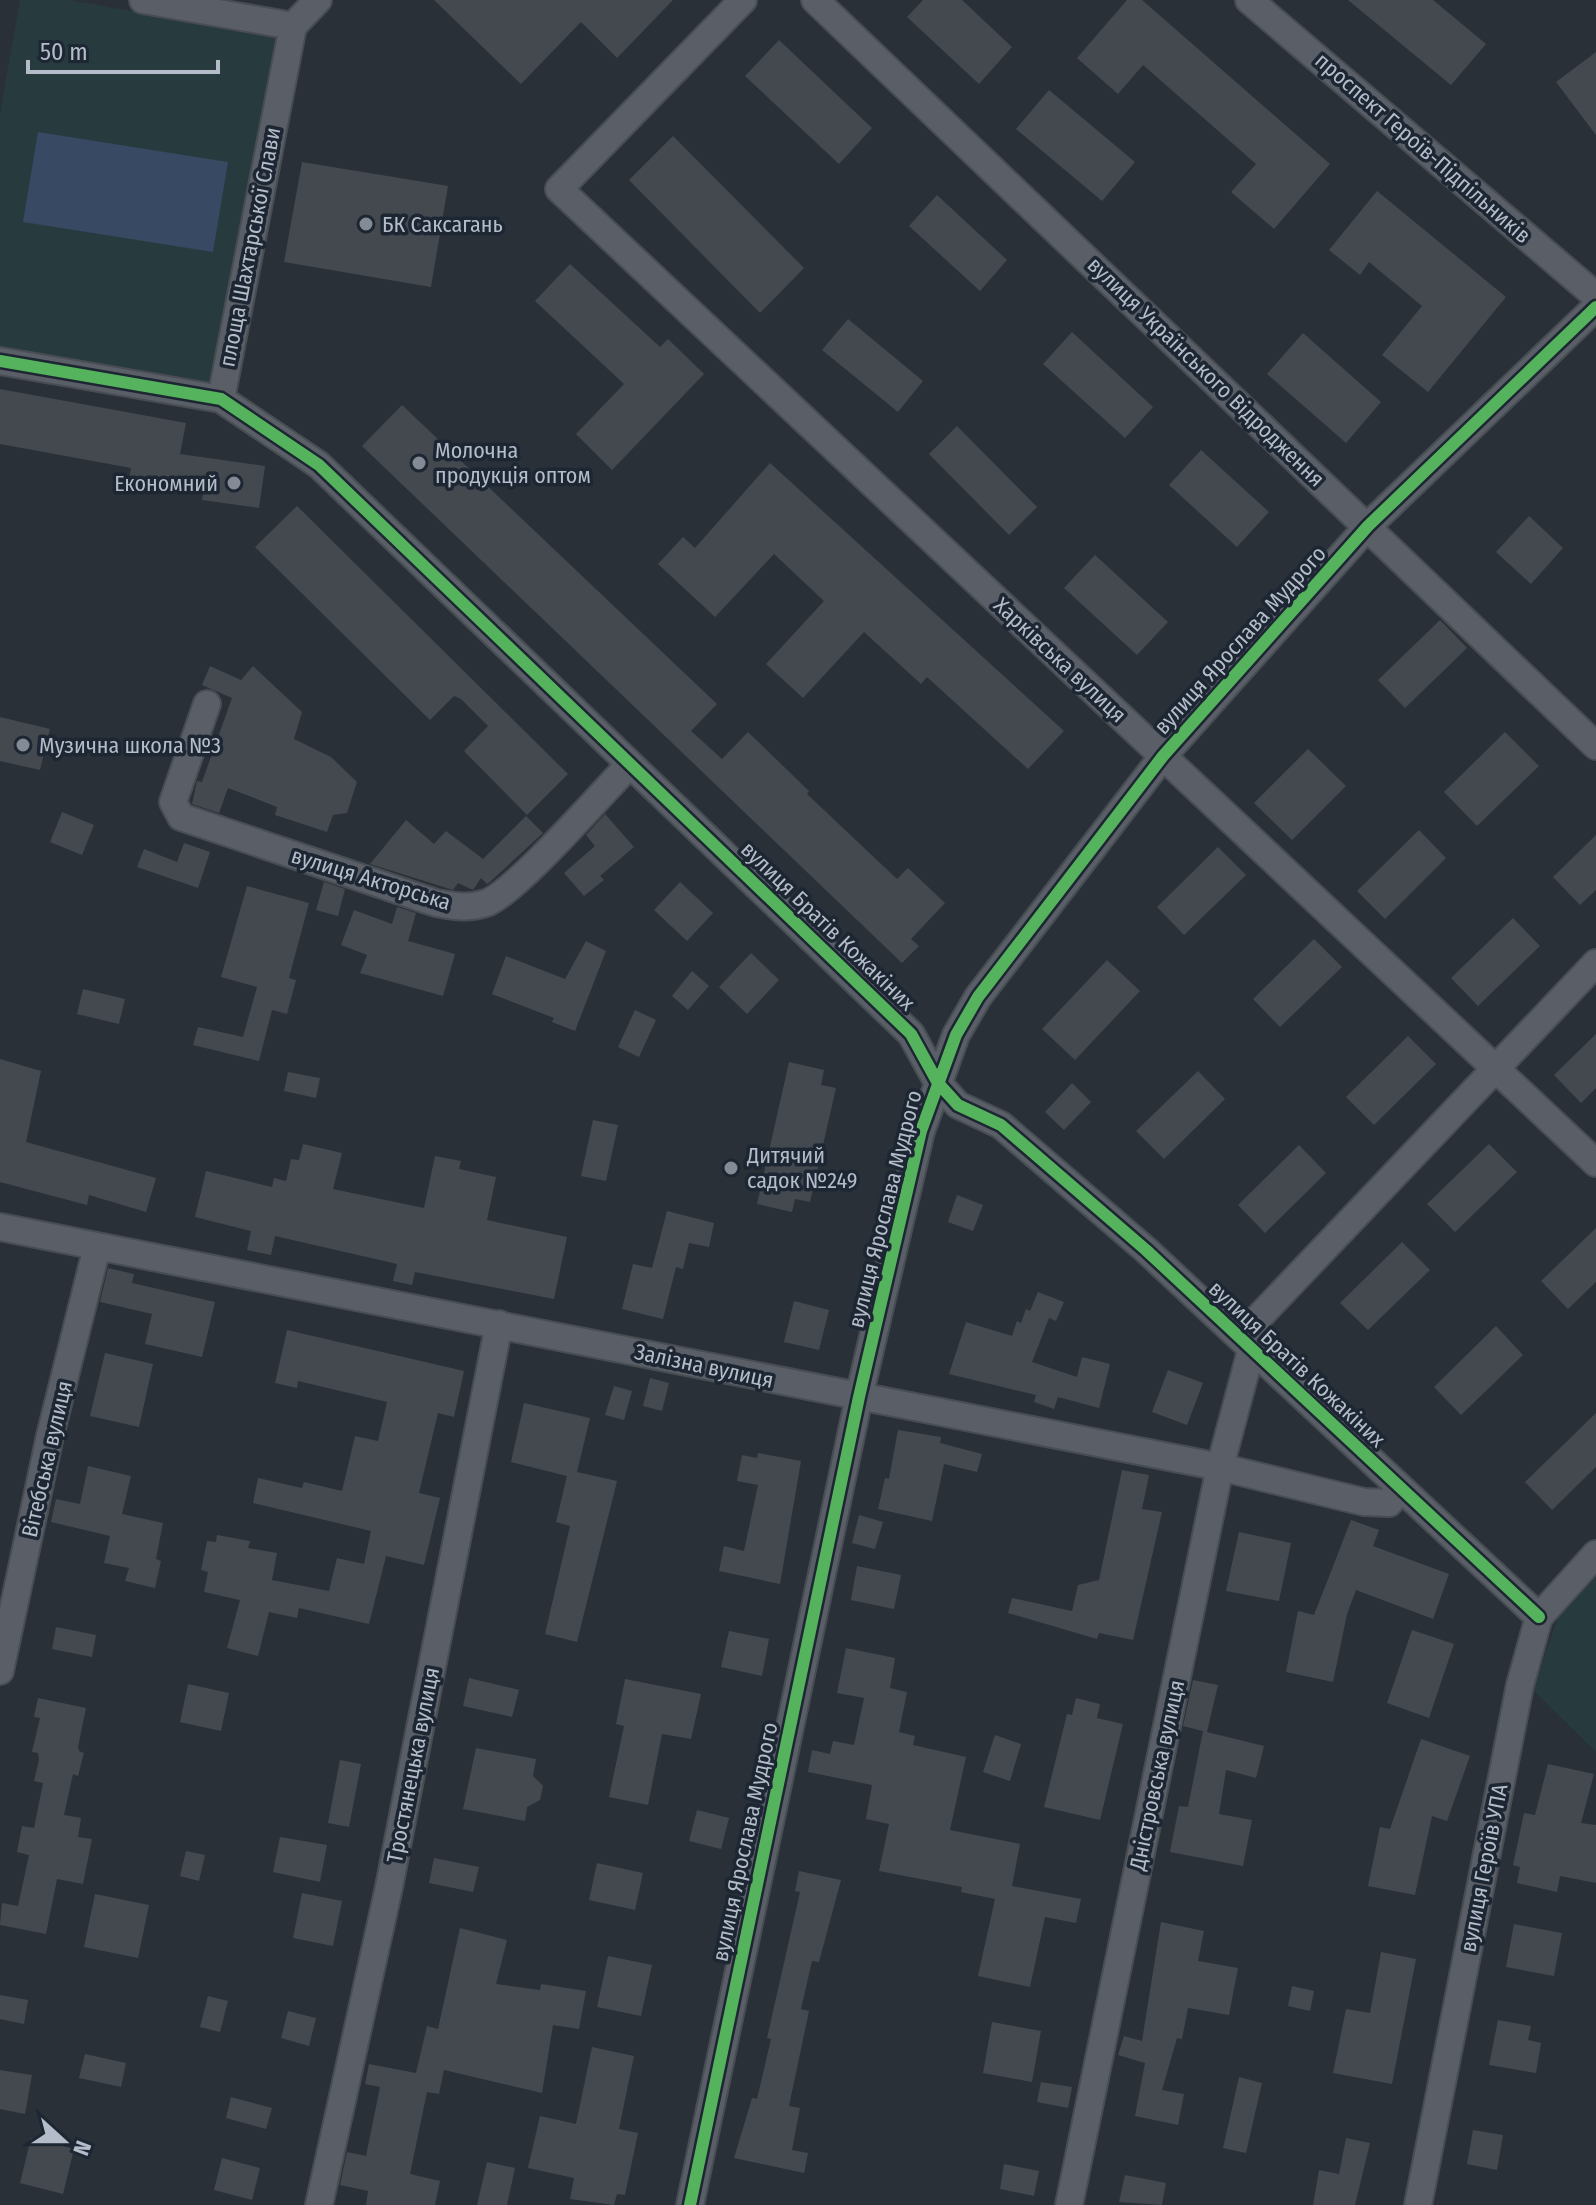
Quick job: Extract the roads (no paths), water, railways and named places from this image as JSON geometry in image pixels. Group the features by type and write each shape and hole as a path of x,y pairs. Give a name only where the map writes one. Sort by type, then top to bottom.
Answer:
{"street":[{"path":"143,0 293,26 318,0"},
{"name":"Харківська вулиця","path":"743,0 559,189 1596,1163"},
{"name":"вулиця Українського Відродження","path":"815,0 1596,746"},
{"name":"проспект Героїв-Підпільників","path":"1249,0 1596,296"},
{"name":"площа Шахтарської Слави","path":"0,361 221,399 293,26"},
{"name":"вулиця Ярослава Мудрого","path":"690,2205 859,1397 921,1131 956,1035 978,997 1163,756 1368,526 1596,307"},
{"name":"вулиця Братів Кожакіних","path":"221,399 319,465 911,1034 938,1083 958,1105 1001,1125 1246,1342 1539,1617"},
{"name":"вулиця Акторська","path":"207,704 173,802 181,817 436,903 465,908 489,902 515,882 630,764"},
{"path":"1246,1342 1596,963"},
{"name":"Залізна вулиця","path":"0,1227 1220,1467 1364,1502 1389,1503 1401,1489"},
{"name":"Вітебська вулиця","path":"0,1671 50,1436 97,1247"},
{"name":"Тростянецька вулиця","path":"319,2205 389,1887 499,1324"},
{"name":"Дністровська вулиця","path":"1069,2205 1246,1342"},
{"name":"вулиця Героїв УПА","path":"1418,2205 1520,1685 1539,1617 1596,1554"}],"water":[{"path":"38,132 228,162 213,252 23,222"}],"place":[{"name":"БК Саксагань","path":"366,224"},
{"name":"Молочна продукція оптом","path":"419,463"},
{"name":"Економний","path":"234,483"},
{"name":"Музична школа №3","path":"23,745"},
{"name":"Дитячий садок №249","path":"731,1168"}]}
